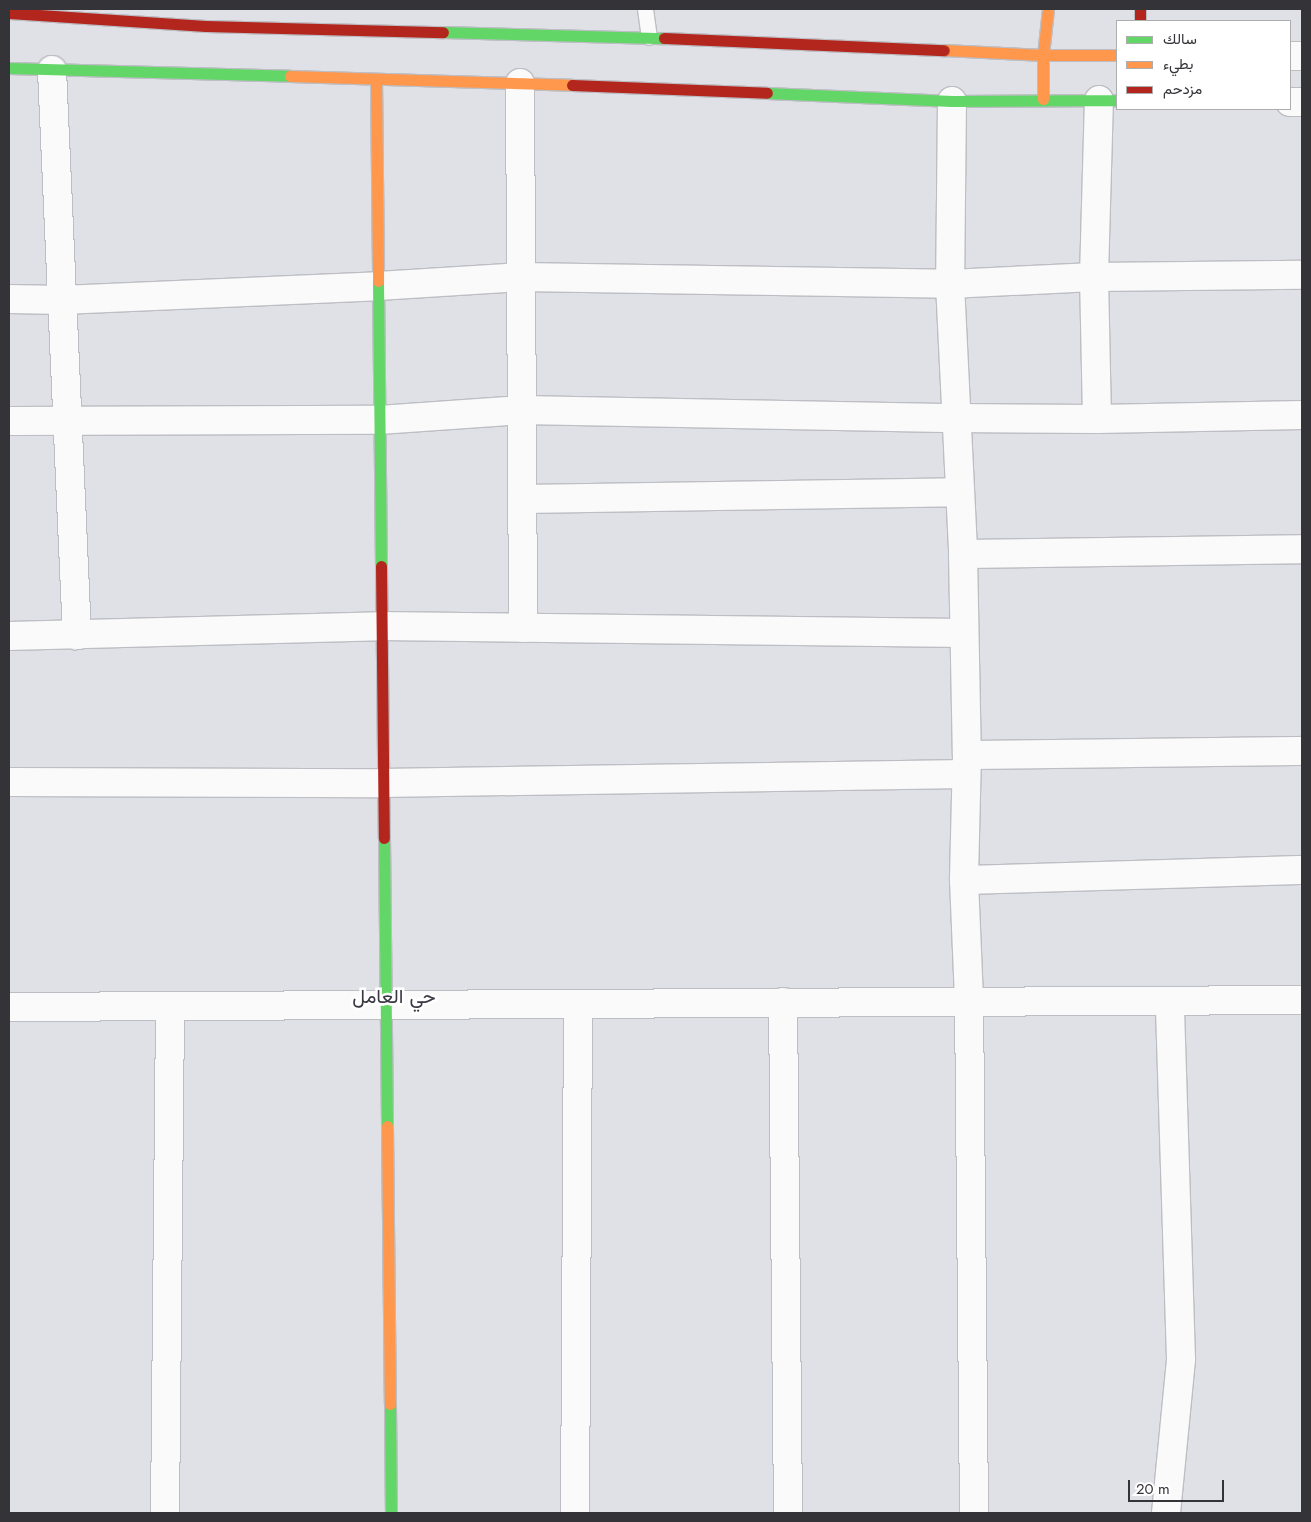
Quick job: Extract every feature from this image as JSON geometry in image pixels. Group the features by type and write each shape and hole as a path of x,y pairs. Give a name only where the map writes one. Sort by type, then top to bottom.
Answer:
{"street":[{"path":"1043,99 1043,54 1048,9"},
{"path":"9,13 206,26 649,37 1043,54 1116,55"},
{"path":"9,68 520,83 952,101 1108,100 1094,277 1097,419"},
{"path":"52,70 77,635"},
{"path":"376,79 384,1005 391,1513"},
{"path":"520,83 523,628"},
{"path":"952,101 950,284 963,554 967,765 964,880 968,1001 974,1513"},
{"path":"9,299 62,300 378,286 521,277 950,284 1094,277 1302,275"},
{"path":"9,421 379,420 522,410 1097,419 1302,415"},
{"path":"522,499 960,492"},
{"path":"963,554 1302,549"},
{"path":"9,636 381,626 964,633"},
{"path":"9,782 382,783 967,765 1302,751"},
{"path":"964,880 1302,870"},
{"path":"9,1007 1302,1000"},
{"path":"1166,1513 1181,1359 1170,1001"},
{"path":"782,1002 788,1513"},
{"path":"576,1513 578,1004"},
{"path":"165,1513 170,1006"}],"lane":[{"path":"645,9 649,37"}],"traffic: fast":[{"path":"443,32 664,38"},
{"path":"9,68 290,76"},
{"path":"767,93 952,101 1116,100"},
{"path":"378,281 381,566"},
{"path":"384,838 387,1126"},
{"path":"390,1404 391,1513"}],"traffic: slow":[{"path":"1043,99 1043,55 1048,9"},
{"path":"944,50 1043,55 1116,55"},
{"path":"290,76 572,85"},
{"path":"376,79 378,281"},
{"path":"387,1126 390,1404"}],"traffic: jam":[{"path":"1140,9 1140,20"},
{"path":"9,13 206,26 443,32"},
{"path":"664,38 944,50"},
{"path":"572,85 767,93"},
{"path":"381,566 384,838"}],"district":[{"name":"حي العامل","path":"394,996"}]}
